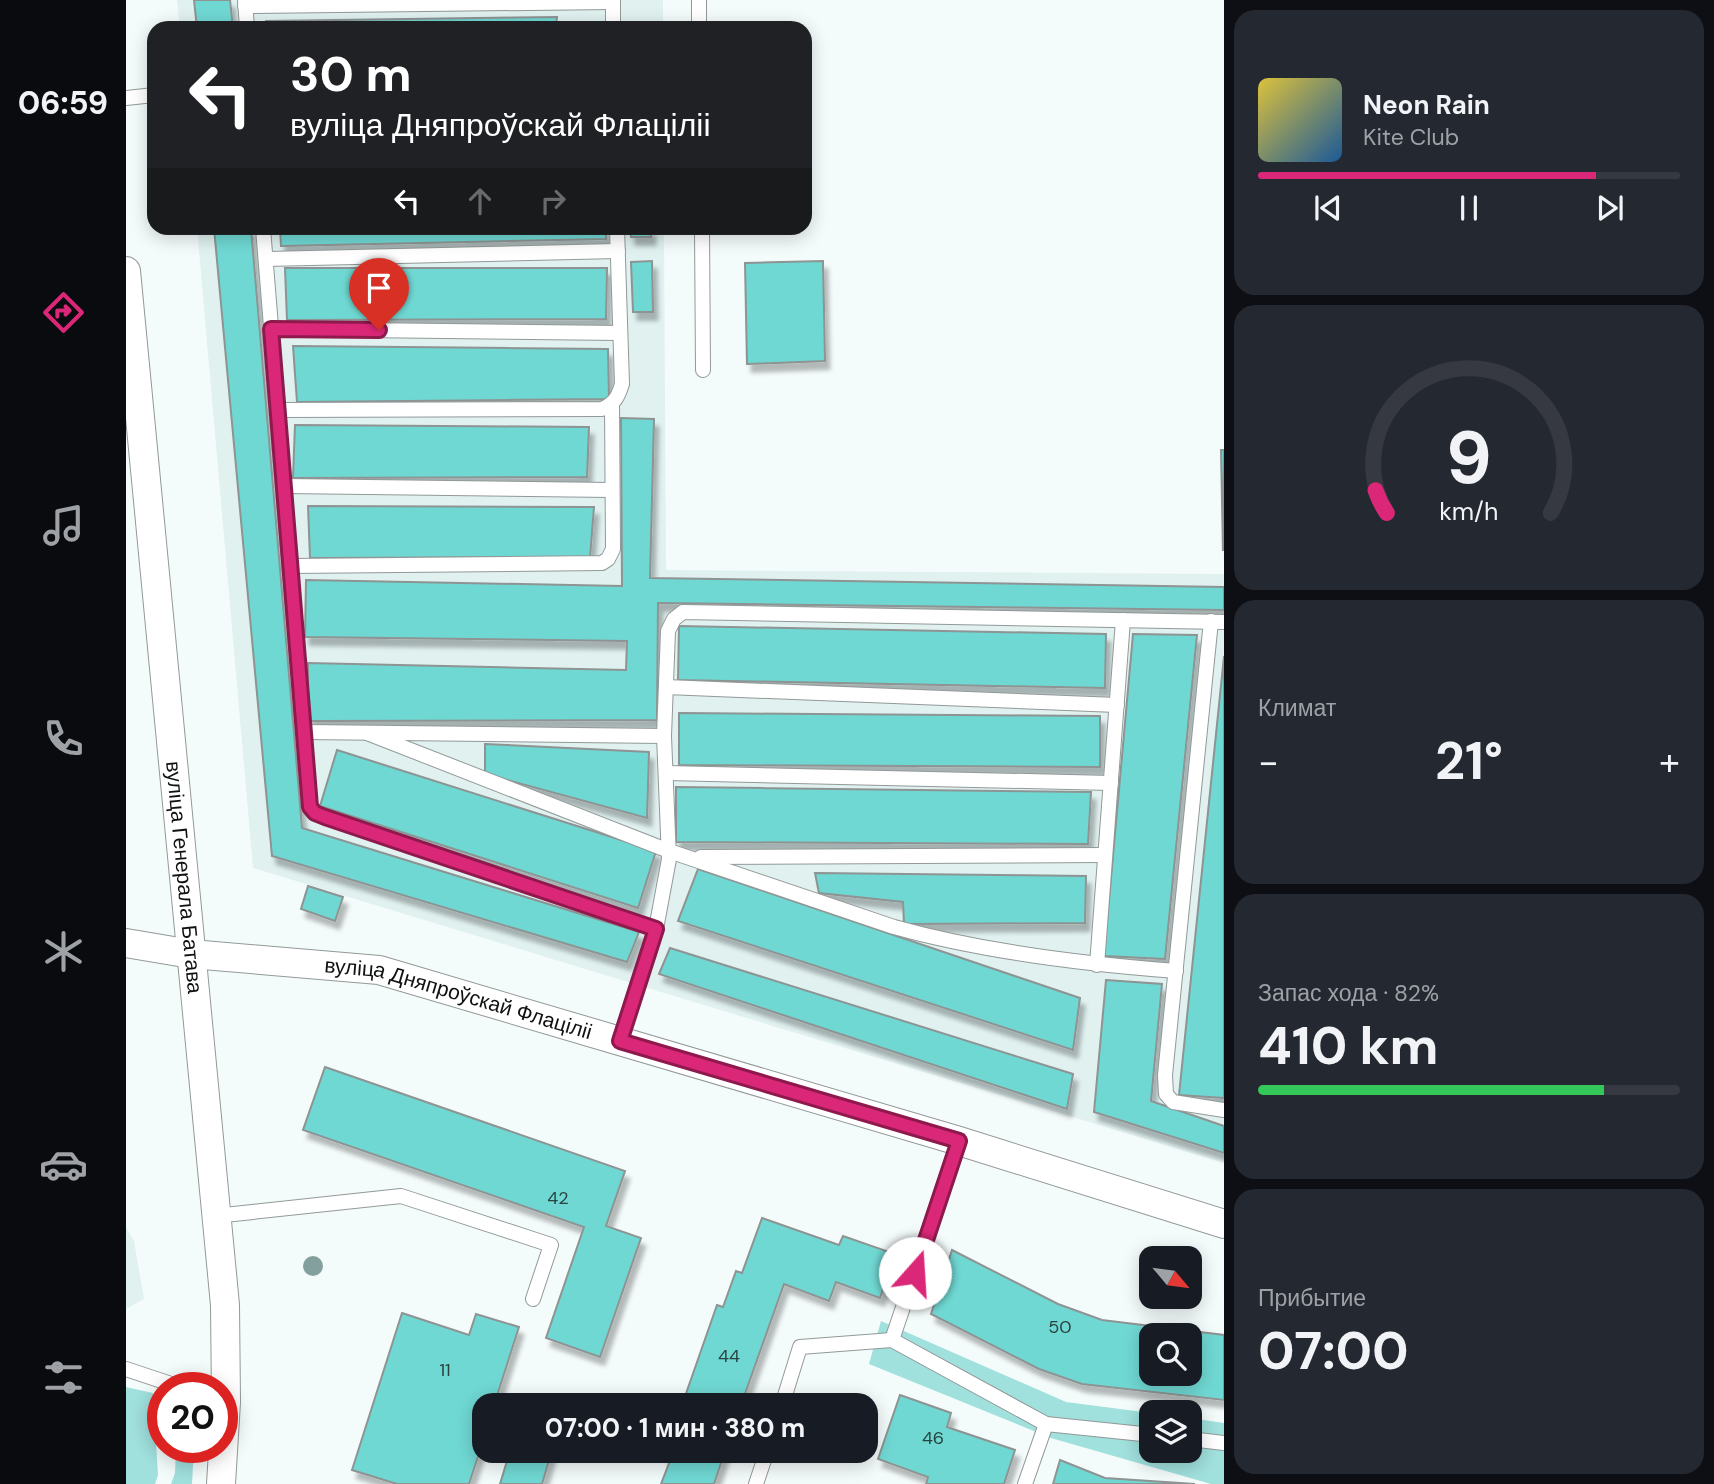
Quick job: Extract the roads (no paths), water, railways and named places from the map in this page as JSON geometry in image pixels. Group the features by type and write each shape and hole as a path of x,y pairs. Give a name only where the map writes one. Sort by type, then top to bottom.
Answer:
{"street":[{"name":"вуліца Генерала Батава","path":"126,271 225,1305 224,1372"},
{"name":"вуліца Дняпроўскай Флаціліі","path":"126,943 191,954 379,970 959,1141 1224,1224"},
{"name":"вуліца Генерала Батава","path":"221,1484 222,1463"}],"lane":[{"path":"699,0 699,21"},
{"path":"246,21 245,3 613,1 613,21"},
{"path":"126,98 147,96"},
{"path":"263,235 310,807 315,813 656,929"},
{"path":"277,410 602,409 611,405 619,396 622,384 617,235"},
{"path":"702,235 703,370"},
{"path":"265,259 618,251"},
{"path":"271,329 620,333"},
{"path":"290,566 602,563 608,559 613,549 611,405"},
{"path":"284,486 612,490"},
{"path":"620,1041 656,929 669,851 664,736 668,631 674,619 682,612 1217,622 1176,971 1166,1094 1173,1102 1224,1110"},
{"path":"1097,965 1123,620"},
{"path":"666,687 1117,705"},
{"path":"303,732 664,736"},
{"path":"367,733 688,858 915,933 1097,965 1176,971"},
{"path":"666,773 1111,783"},
{"path":"688,858 1105,855"},
{"path":"892,1340 959,1141"},
{"path":"215,1216 401,1196 551,1245 533,1299"},
{"path":"786,1393 800,1347 892,1340 1046,1424 1139,1434"},
{"path":"126,1369 147,1376"},
{"path":"1025,1484 1046,1424"},
{"path":"1202,1440 1224,1443"},
{"path":"756,1484 763,1463"}]}
